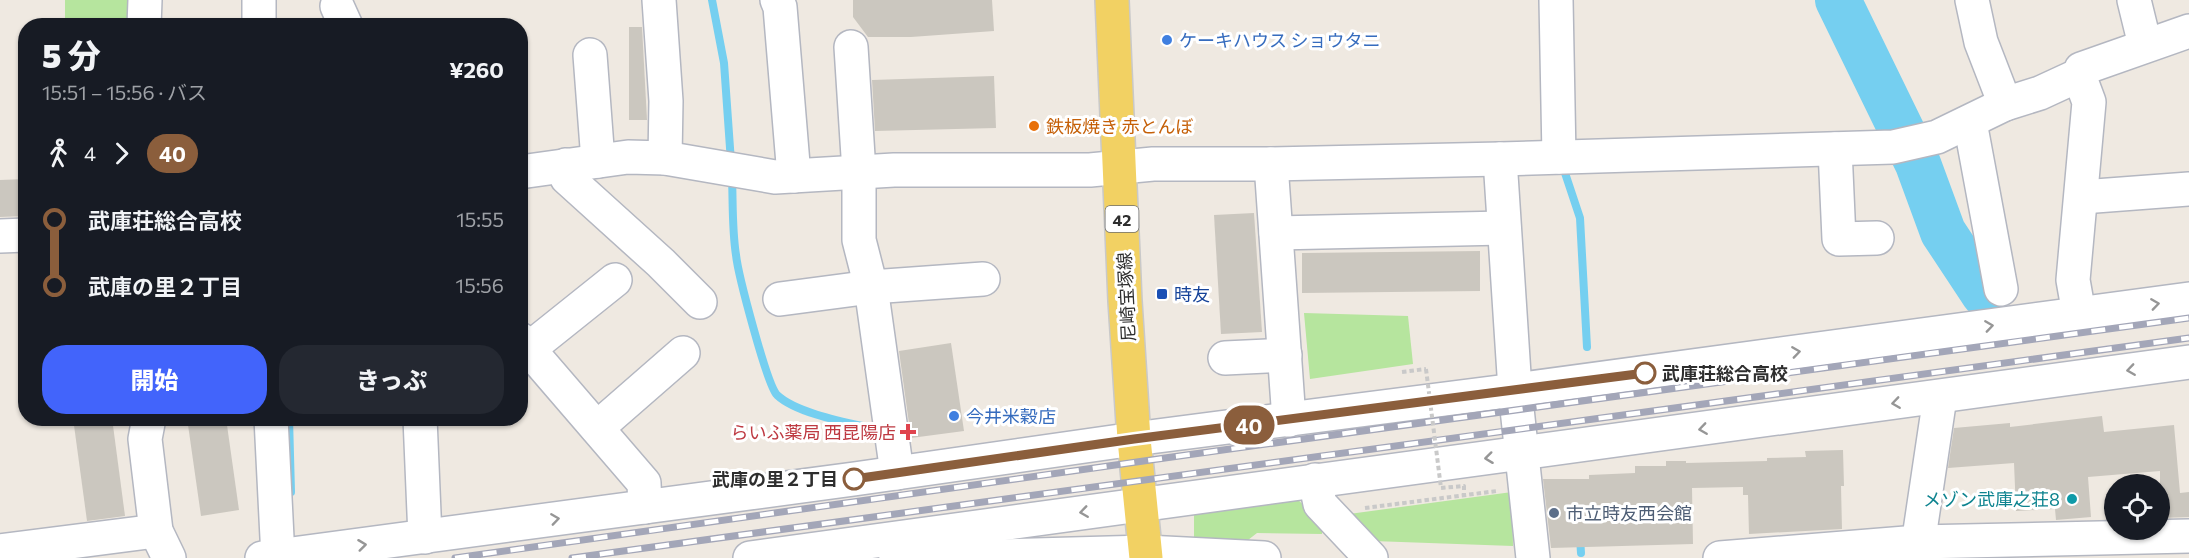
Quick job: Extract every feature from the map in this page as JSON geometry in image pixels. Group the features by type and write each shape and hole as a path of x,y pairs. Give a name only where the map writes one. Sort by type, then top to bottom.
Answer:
{"main road":[{"name":"尼崎宝塚線","path":"1112,0 1134,439 1146,555"}],"street":[{"path":"144,18 145,0"},
{"path":"259,0 260,18"},
{"path":"659,0 666,101 665,158"},
{"path":"777,0 780,7 794,176"},
{"path":"1556,0 1559,157"},
{"path":"1972,0 1981,42 2004,104"},
{"path":"2134,0 2145,45"},
{"path":"2079,314 2073,280 2089,102 2079,75 2081,69 2189,31"},
{"path":"851,47 859,172 859,240 871,287 897,473"},
{"path":"590,55 598,161"},
{"path":"528,171 628,157 665,158 775,177 894,170 1090,170 1120,165 1500,159 1893,147 1937,137 2004,104 2040,93 2079,75"},
{"path":"1970,122 2001,290"},
{"path":"1835,149 1839,239 1877,238"},
{"path":"1500,159 1515,390 1533,558"},
{"path":"1271,164 1289,420"},
{"path":"566,165 567,178 669,256 700,302"},
{"path":"2082,197 2189,189"},
{"path":"1276,234 1504,228"},
{"path":"0,236 18,235"},
{"path":"780,299 871,287 983,279"},
{"path":"528,342 615,280"},
{"path":"271,426 273,557 1134,439 2189,299"},
{"path":"528,348 644,483 645,507"},
{"path":"597,428 683,353"},
{"path":"1225,358 1285,355"},
{"path":"750,558 836,550 1142,504 2189,362"},
{"path":"1917,550 1940,397"},
{"path":"0,551 163,545 145,439 147,426"},
{"path":"420,426 425,537"},
{"path":"1315,480 1320,504 1371,558"},
{"path":"1720,558 1917,550 2185,544"},
{"path":"836,550 958,557 1146,555 1264,558"}],"path":[{"path":"1329,513 1464,495 1464,486 1441,488 1426,369"}],"green space":[{"path":"65,0 137,0 136,18 65,18"},
{"path":"1304,313 1408,316 1413,364 1310,379"},
{"path":"1512,492 1513,546 1373,541 1349,514"},
{"path":"1293,495 1322,523 1322,534 1257,533 1248,540 1194,538 1194,509"}],"building":[{"path":"853,0 992,0 994,31 911,37 868,37 853,17"},
{"path":"629,27 642,27 647,120 629,120"},
{"path":"994,76 996,128 875,131 872,80"},
{"path":"18,179 18,216 0,217 0,180"},
{"path":"1254,213 1262,332 1221,334 1214,215"},
{"path":"1480,251 1480,291 1302,293 1302,253"},
{"path":"951,343 964,431 911,438 899,351"},
{"path":"2102,416 2104,432 2174,425 2180,493 2189,492 2189,517 2170,518 2170,474 2160,474 2160,471 2088,477 2091,517 2056,520 2055,509 2016,511 2014,463 1948,468 1954,428 2010,423 2010,427"},
{"path":"74,426 113,426 125,516 87,521"},
{"path":"188,426 227,426 239,510 201,516"},
{"path":"1843,450 1842,529 1749,534 1748,495 1743,495 1743,487 1692,488 1693,544 1551,548 1543,479 1589,479 1589,475 1635,473 1635,466 1666,466 1666,461 1686,461 1686,463 1767,461 1767,458 1806,457 1805,451"}],"waterway":[{"path":"712,0 724,63 731,162"},
{"path":"1838,0 1918,164 1943,232 1984,294"},
{"path":"1563,167 1580,218 1587,347"},
{"path":"732,177 734,236 738,266 747,305 772,387 777,395 786,402 810,413 876,429"},
{"path":"289,426 291,492"},
{"path":"1580,538 1581,553"}],"railway":[{"path":"455,558 2189,318"},
{"path":"572,558 2189,338"}],"bus line":[{"name":"40","path":"854,479 1134,439 1645,373"}],"place":[{"name":"ケーキハウス ショウタニ","path":"1167,40"},
{"name":"鉄板焼き 赤とんぼ","path":"1034,126"},
{"name":"時友","path":"1162,294"},
{"name":"武庫荘総合高校","path":"1645,373"},
{"name":"今井米穀店","path":"954,416"},
{"name":"らいふ薬局 西昆陽店","path":"908,432"},
{"name":"武庫の里２丁目","path":"854,479"},
{"name":"メゾン武庫之荘8","path":"2072,499"},
{"name":"市立時友西会館","path":"1554,513"}]}
